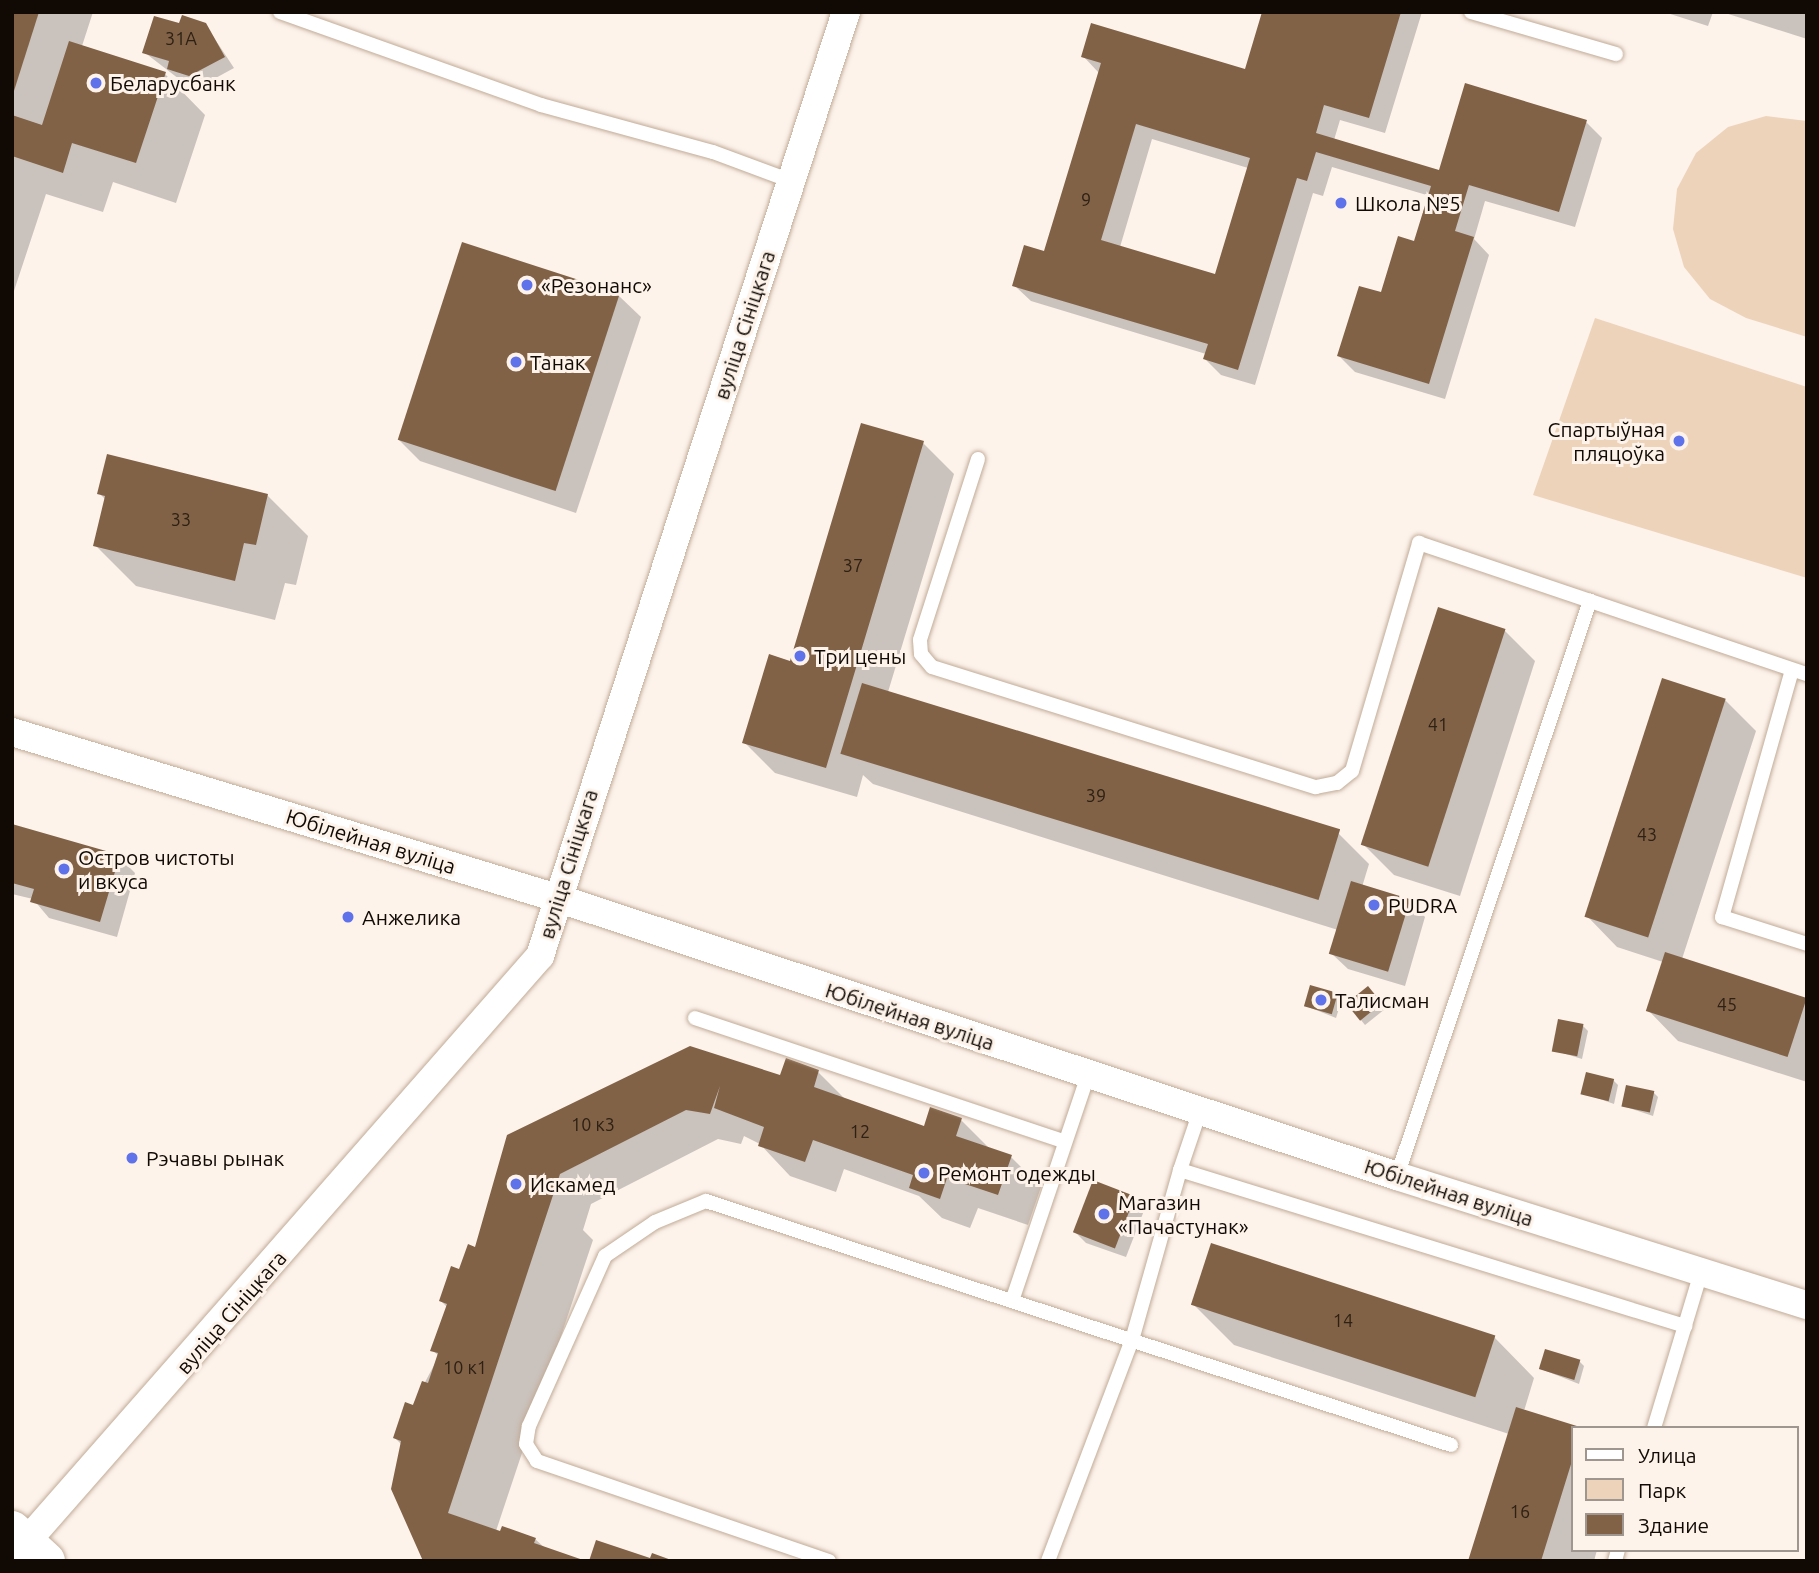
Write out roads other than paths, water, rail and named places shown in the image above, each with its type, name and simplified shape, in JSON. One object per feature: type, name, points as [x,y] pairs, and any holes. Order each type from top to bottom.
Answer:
[{"type":"street","name":"вуліца Сініцкага","points":[[24,1548],[540,956],[846,12]]},
{"type":"street","name":"Юбілейная вуліца","points":[[12,732],[557,898],[1397,1176],[1807,1305]]},
{"type":"lane","points":[[280,12],[541,105],[713,152],[791,181]]},
{"type":"lane","points":[[1471,12],[1616,54]]},
{"type":"lane","points":[[978,459],[920,639],[921,654],[932,667],[1316,787],[1338,783],[1352,771],[1419,542],[1799,672],[1722,917],[1807,944]]},
{"type":"lane","points":[[1397,1176],[1590,601]]},
{"type":"lane","points":[[695,1018],[1065,1142]]},
{"type":"lane","points":[[1012,1301],[1088,1075]]},
{"type":"lane","points":[[1048,1561],[1132,1340],[1180,1170],[1200,1111]]},
{"type":"lane","points":[[1180,1170],[1685,1325]]},
{"type":"lane","points":[[829,1561],[537,1461],[526,1444],[529,1426],[606,1256],[655,1222],[706,1201],[1451,1445]]},
{"type":"lane","points":[[1655,1426],[1701,1272]]},
{"type":"place","name":"Беларусбанк","points":[[96,83]]},
{"type":"place","name":"Школа №5","points":[[1341,203]]},
{"type":"place","name":"«Резонанс»","points":[[527,285]]},
{"type":"place","name":"Танак","points":[[516,362]]},
{"type":"place","name":"Спартыўная пляцоўка","points":[[1679,441]]},
{"type":"place","name":"Три цены","points":[[800,656]]},
{"type":"place","name":"Остров чистоты и вкуса","points":[[64,869]]},
{"type":"place","name":"PUDRA","points":[[1374,905]]},
{"type":"place","name":"Анжелика","points":[[348,917]]},
{"type":"place","name":"Талисман","points":[[1321,1000]]},
{"type":"place","name":"Рэчавы рынак","points":[[132,1158]]},
{"type":"place","name":"Ремонт одежды","points":[[924,1173]]},
{"type":"place","name":"Искамед","points":[[516,1184]]},
{"type":"place","name":"Магазин «Пачастунак»","points":[[1104,1214]]}]
